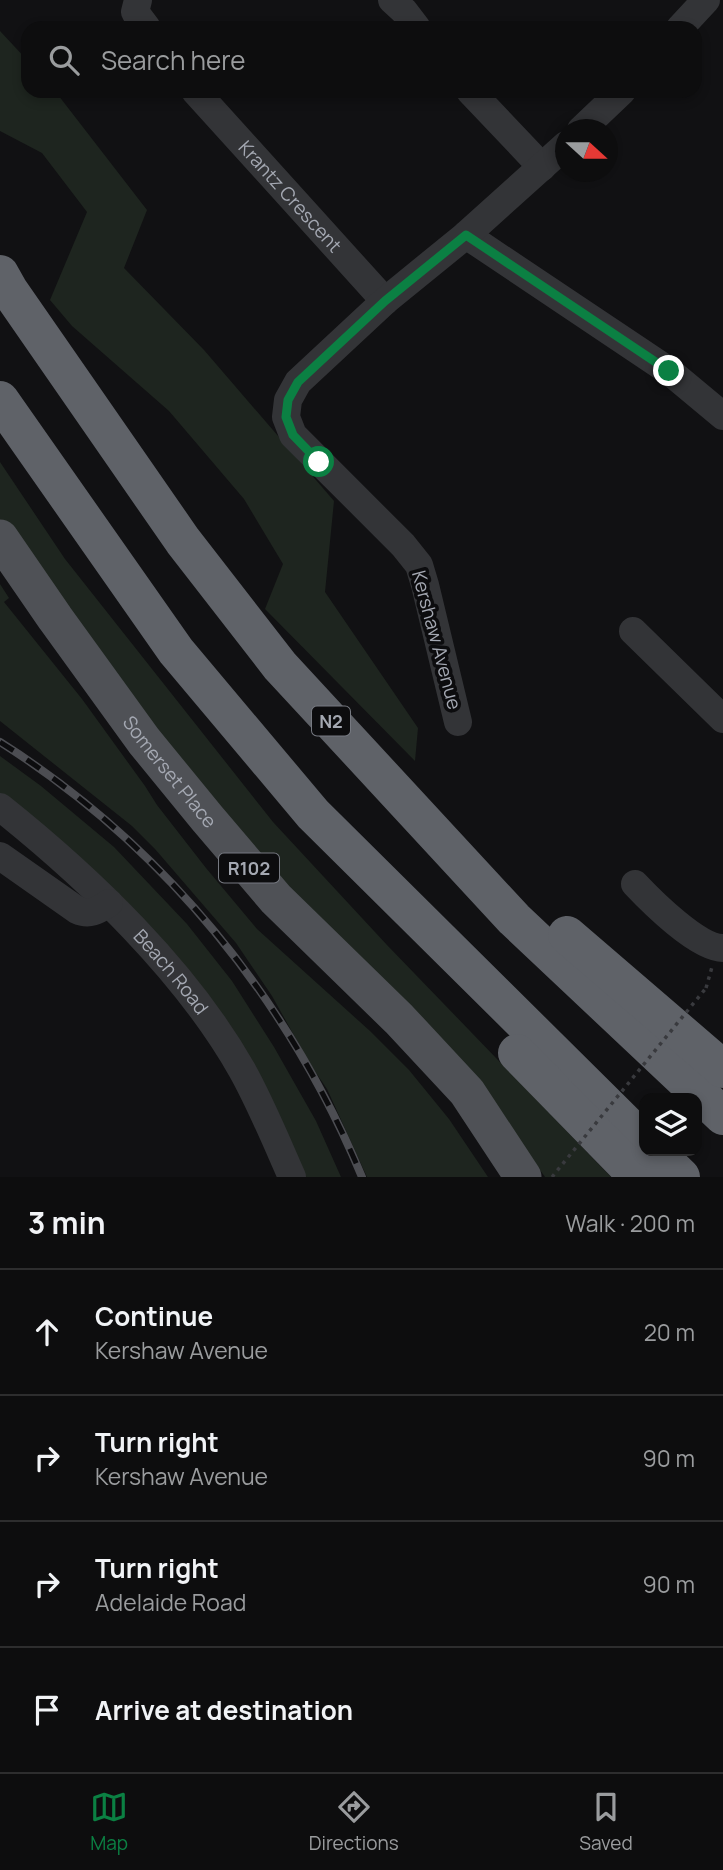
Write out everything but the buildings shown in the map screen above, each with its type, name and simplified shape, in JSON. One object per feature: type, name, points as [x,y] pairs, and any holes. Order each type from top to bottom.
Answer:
[{"type":"highway","name":"N2","points":[[0,274],[183,541],[280,667],[514,919],[723,1116]]},
{"type":"highway","points":[[0,400],[176,651],[313,814],[639,1137]]},
{"type":"highway","points":[[313,814],[339,863],[374,905],[638,1177]]},
{"type":"highway","points":[[450,851],[482,865],[501,878],[723,1069]]},
{"type":"highway","points":[[659,1156],[681,1177]]},
{"type":"main road","name":"Somerset Place","points":[[0,538],[128,719],[206,818],[276,899],[399,1019],[467,1092],[523,1177]]},
{"type":"street","points":[[138,0],[135,12],[142,21]]},
{"type":"street","points":[[392,0],[412,21]]},
{"type":"street","points":[[686,21],[706,0]]},
{"type":"street","name":"Krantz Crescent","points":[[201,98],[385,301]]},
{"type":"street","points":[[477,98],[542,167]]},
{"type":"street","points":[[593,119],[615,98]]},
{"type":"street","name":"Kershaw Avenue","points":[[458,722],[419,565],[403,545],[293,435],[286,417],[288,400],[298,382],[385,301],[466,235],[555,155]]},
{"type":"street","points":[[466,235],[669,371],[723,416]]},
{"type":"street","points":[[633,631],[723,719]]},
{"type":"street","name":"Beach Road","points":[[0,807],[92,886],[146,942],[190,994],[242,1070],[292,1177]]},
{"type":"street","points":[[0,856],[85,914],[95,912],[108,903]]},
{"type":"street","points":[[635,884],[664,912],[699,938],[720,948]]},
{"type":"path","points":[[552,1177],[706,988]]},
{"type":"shaded area","points":[[0,31],[21,54],[21,98],[60,98],[147,210],[124,268],[204,350],[334,501],[325,592],[418,728],[415,761],[265,609],[283,564],[244,499],[169,411],[72,326],[50,300],[87,212],[42,153],[0,131]]},
{"type":"shaded area","points":[[0,462],[65,559],[273,822],[387,945],[611,1177],[545,1177],[513,1132],[272,883],[0,527]]},
{"type":"shaded area","points":[[0,584],[9,598],[4,602],[82,699],[157,805],[206,868],[257,929],[409,1070],[449,1119],[488,1177],[367,1177],[327,1089],[272,996],[236,943],[132,826],[0,721]]},
{"type":"shaded area","points":[[0,756],[41,786],[114,847],[187,924],[232,981],[274,1047],[316,1121],[341,1177],[296,1177],[245,1061],[0,799]]},
{"type":"railway","points":[[0,742],[59,783],[115,828],[167,878],[214,931],[258,988],[297,1048],[332,1111],[362,1177]]},
{"type":"route","points":[[319,462],[293,435],[286,417],[288,400],[298,382],[385,301],[466,235],[669,371]]}]
